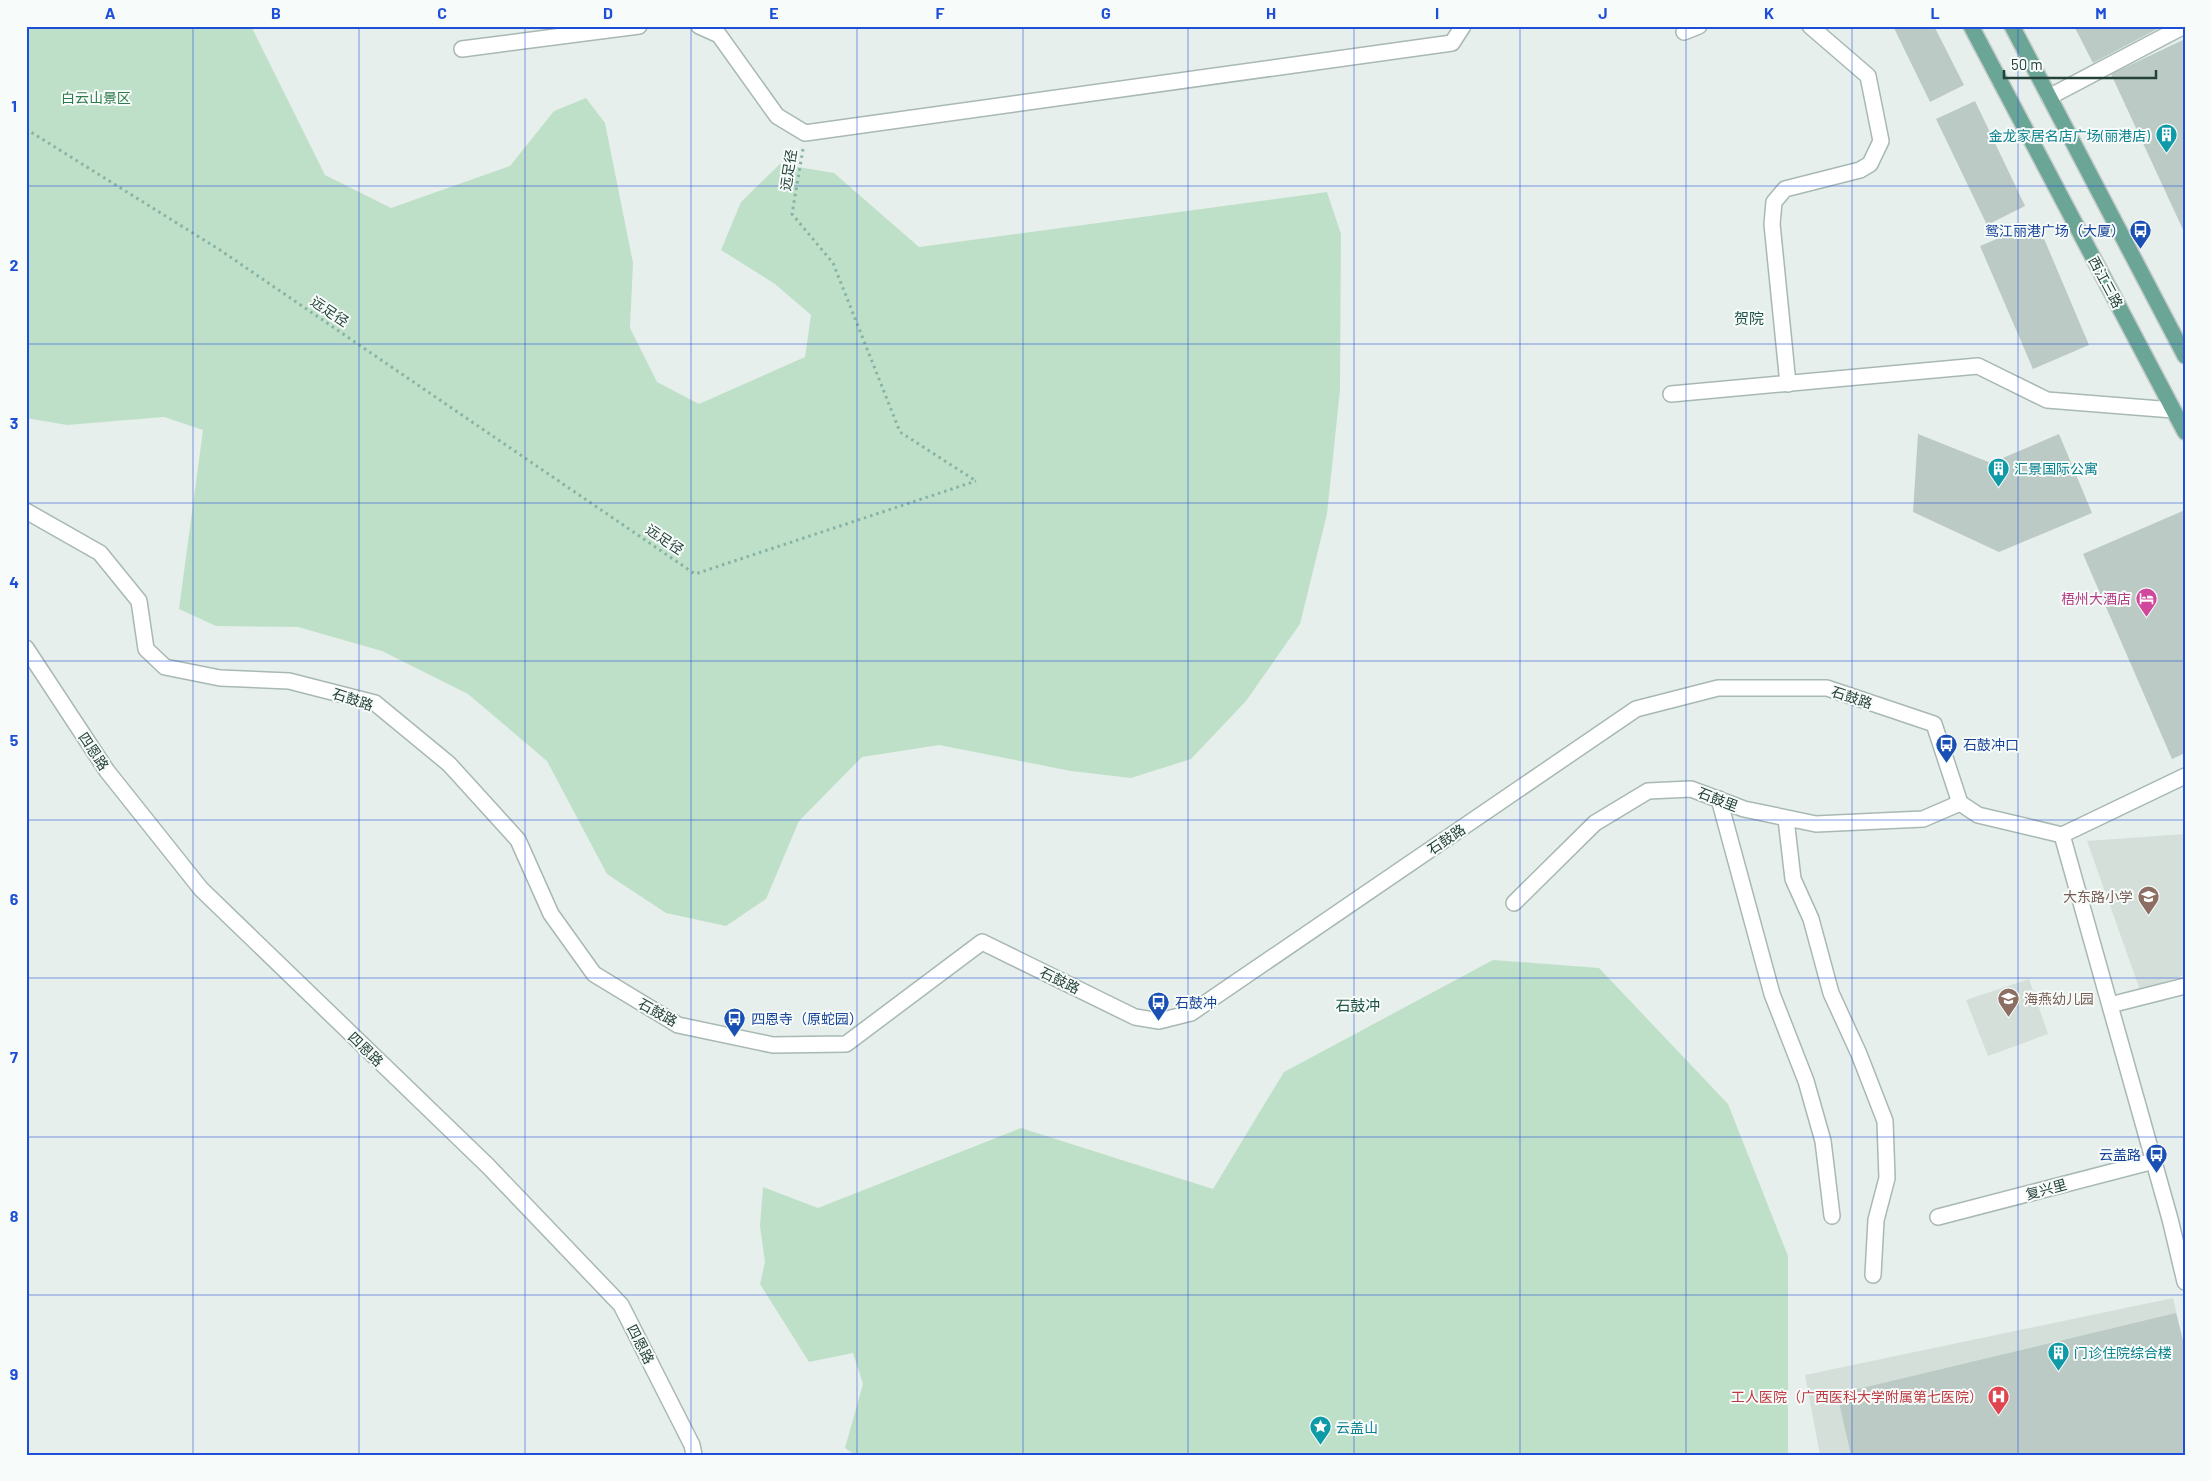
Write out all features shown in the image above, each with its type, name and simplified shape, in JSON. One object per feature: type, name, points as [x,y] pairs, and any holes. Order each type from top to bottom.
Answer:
[{"type":"main road","name":"西江三路","points":[[1971,26],[2185,432]]},
{"type":"main road","points":[[2012,26],[2185,356]]},
{"type":"street","points":[[462,49],[639,26]]},
{"type":"street","points":[[699,26],[719,35],[777,116],[806,133],[1452,43],[1463,26]]},
{"type":"street","points":[[1684,32],[1700,26]]},
{"type":"street","points":[[1788,384],[1772,224],[1774,202],[1785,189],[1860,170],[1870,164],[1881,141],[1868,76],[1810,26]]},
{"type":"street","points":[[2049,97],[2184,26]]},
{"type":"street","points":[[1670,394],[1978,366],[2047,400],[2174,410]]},
{"type":"street","name":"石鼓路","points":[[26,511],[100,554],[139,601],[146,649],[165,667],[220,678],[289,681],[375,703],[449,764],[518,840],[551,914],[594,974],[678,1025],[773,1045],[846,1044],[982,942],[1135,1017],[1159,1021],[1191,1014],[1636,709],[1718,688],[1826,688],[1934,724],[1960,803]]},
{"type":"street","name":"四恩路","points":[[26,648],[107,771],[201,889],[488,1166],[621,1305],[692,1445],[694,1455]]},
{"type":"street","points":[[1960,803],[1978,815],[2062,835],[2185,776]]},
{"type":"street","name":"石鼓里","points":[[1514,903],[1595,823],[1648,791],[1692,789],[1744,809],[1816,824],[1923,819],[1960,803]]},
{"type":"street","points":[[1719,799],[1772,994],[1806,1082],[1823,1142],[1832,1216]]},
{"type":"street","points":[[1786,819],[1793,879],[1811,919],[1831,993],[1859,1054],[1885,1121],[1887,1178],[1876,1220],[1873,1275]]},
{"type":"street","points":[[2062,835],[2154,1161],[2178,1217],[2185,1282]]},
{"type":"street","points":[[2110,1005],[2185,986]]},
{"type":"street","name":"复兴里","points":[[1938,1217],[2154,1161]]},
{"type":"path","name":"远足径","points":[[26,128],[220,250],[695,574],[976,481],[900,432],[832,263],[792,214],[806,133]]},
{"type":"shaded area","name":"大东路小学","points":[[2185,834],[2185,975],[2140,990],[2087,841]]},
{"type":"shaded area","name":"海燕幼儿园","points":[[2029,979],[2048,1034],[1988,1056],[1966,1000]]},
{"type":"shaded area","name":"工人医院（广西医科大学附属第七医院）","points":[[2173,1298],[2185,1349],[2185,1455],[1820,1455],[1805,1375]]},
{"type":"green space","name":"白云山景区","points":[[26,26],[251,26],[325,175],[391,208],[510,166],[554,111],[586,98],[605,123],[633,263],[630,328],[657,382],[699,404],[805,357],[811,315],[775,284],[721,250],[741,202],[780,164],[834,173],[919,247],[1327,192],[1341,234],[1340,390],[1327,514],[1300,624],[1246,701],[1191,759],[1131,778],[1071,771],[939,745],[862,757],[799,821],[766,899],[726,926],[666,913],[607,874],[547,761],[468,694],[382,651],[298,627],[216,626],[179,609],[203,430],[164,417],[67,425],[26,418]]},
{"type":"green space","points":[[1493,960],[1599,968],[1728,1104],[1788,1256],[1788,1455],[855,1455],[845,1448],[863,1384],[853,1353],[809,1362],[760,1284],[765,1262],[760,1226],[763,1187],[818,1208],[1021,1128],[1213,1189],[1284,1072]]},
{"type":"building","points":[[1893,26],[1934,26],[1964,85],[1930,102]]},
{"type":"building","points":[[2074,26],[2163,26],[2093,63]]},
{"type":"building","name":"金龙家居名店广场(丽港店)","points":[[2185,39],[2185,234],[2111,74]]},
{"type":"building","points":[[1975,101],[2025,206],[1987,225],[1936,119]]},
{"type":"building","points":[[2037,222],[2089,345],[2033,369],[1980,246]]},
{"type":"building","name":"汇景国际公寓","points":[[1918,434],[1991,463],[2059,434],[2092,513],[1999,552],[1913,512]]},
{"type":"building","name":"梧州大酒店","points":[[2185,510],[2185,753],[2172,759],[2083,554]]},
{"type":"building","name":"工人医院（广西医科大学附属第七医院）","points":[[2176,1313],[2185,1349],[2185,1455],[1851,1455],[1837,1394]]},
{"type":"place","name":"金龙家居名店广场(丽港店)","points":[[2166,154]]},
{"type":"place","name":"鸳江丽港广场（大厦）","points":[[2141,249]]},
{"type":"place","name":"汇景国际公寓","points":[[1998,487]]},
{"type":"place","name":"梧州大酒店","points":[[2147,617]]},
{"type":"place","name":"石鼓冲口","points":[[1947,763]]},
{"type":"place","name":"大东路小学","points":[[2149,915]]},
{"type":"place","name":"海燕幼儿园","points":[[2008,1017]]},
{"type":"place","name":"石鼓冲","points":[[1159,1021]]},
{"type":"place","name":"四恩寺（原蛇园）","points":[[735,1037]]},
{"type":"place","name":"云盖路","points":[[2157,1173]]},
{"type":"place","name":"门诊住院综合楼","points":[[2058,1371]]},
{"type":"place","name":"工人医院（广西医科大学附属第七医院）","points":[[1999,1415]]},
{"type":"place","name":"云盖山","points":[[1320,1446]]},
{"type":"district","name":"贺院","points":[[1749,318]]},
{"type":"district","name":"石鼓冲","points":[[1358,1005]]}]
